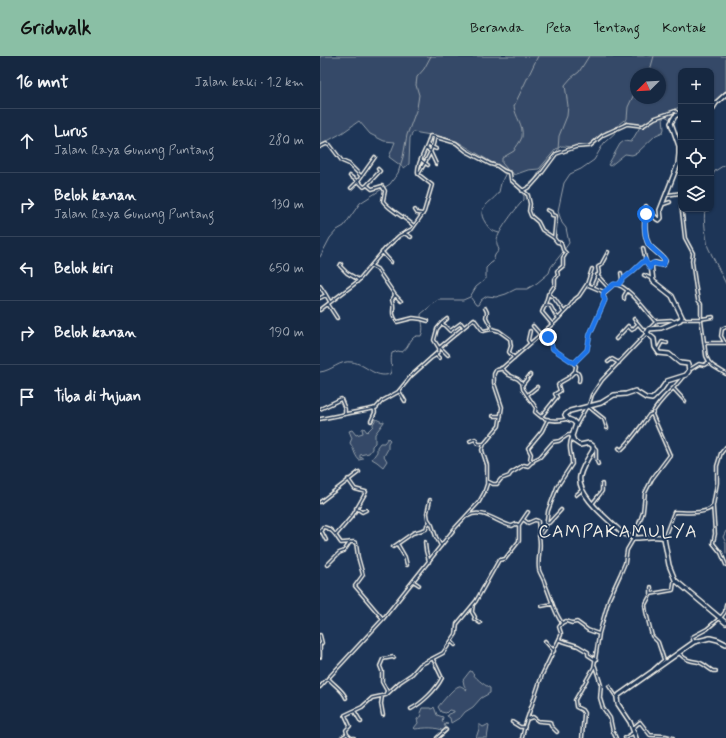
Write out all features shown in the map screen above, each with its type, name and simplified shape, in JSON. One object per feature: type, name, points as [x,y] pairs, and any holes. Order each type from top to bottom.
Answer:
[{"type":"street","points":[[714,106],[726,94]]},
{"type":"street","points":[[522,191],[531,186],[540,177],[556,154],[576,147],[590,146],[603,135],[627,124],[643,126],[655,118],[675,111],[678,113]]},
{"type":"street","points":[[646,206],[648,212],[651,212],[656,219],[659,220],[661,218],[659,212],[678,164],[678,146],[671,124],[675,116],[678,115]]},
{"type":"street","points":[[320,310],[359,280],[382,252],[404,233],[410,230],[423,214],[432,185],[418,174],[417,169],[428,145],[430,136],[456,143],[466,151],[510,173],[511,180],[528,195],[530,204],[529,211],[531,216],[538,222],[542,230],[554,238],[557,242],[561,243],[566,254],[563,258],[563,266],[557,271],[558,275],[555,279],[556,284],[548,294],[542,312],[552,324]]},
{"type":"street","points":[[418,174],[426,162],[435,137]]},
{"type":"street","points":[[320,147],[326,144],[330,145],[342,160],[349,164],[353,170],[361,176]]},
{"type":"street","points":[[428,145],[436,149]]},
{"type":"street","points":[[426,149],[430,152],[436,164]]},
{"type":"street","points":[[351,188],[358,181],[375,156]]},
{"type":"street","points":[[421,160],[428,164]]},
{"type":"street","points":[[350,176],[364,187],[380,172],[378,169]]},
{"type":"street","points":[[367,185],[372,189],[381,186],[386,193],[383,201],[386,205],[414,226]]},
{"type":"street","points":[[666,195],[678,193]]},
{"type":"street","points":[[662,205],[670,202]]},
{"type":"street","points":[[415,210],[417,213],[423,214]]},
{"type":"street","points":[[547,210],[551,212],[552,215],[556,216],[554,238]]},
{"type":"street","points":[[648,212],[645,216],[647,241],[665,262],[663,265],[652,264],[650,268]]},
{"type":"street","points":[[682,212],[685,238],[693,253],[692,261],[698,300],[701,304],[701,319],[706,356],[709,362],[718,370],[726,374]]},
{"type":"street","points":[[404,233],[411,237]]},
{"type":"street","points":[[643,248],[645,260],[650,268],[652,279]]},
{"type":"street","points":[[382,252],[392,262]]},
{"type":"street","points":[[593,287],[599,273],[598,267],[601,265],[608,252]]},
{"type":"street","points":[[573,363],[587,350],[590,334],[605,300],[603,296],[604,292],[614,284],[619,284],[645,260]]},
{"type":"street","points":[[341,264],[340,266],[347,273],[359,280]]},
{"type":"street","points":[[371,266],[377,269],[401,301]]},
{"type":"street","points":[[465,519],[479,502],[486,488],[487,465],[482,451],[484,444],[499,426],[502,406],[493,379],[496,370],[514,358],[559,318],[579,296],[587,284],[592,269]]},
{"type":"street","points":[[621,273],[622,280]]},
{"type":"street","points":[[597,275],[609,288]]},
{"type":"street","points":[[644,275],[652,279],[672,296],[682,315],[681,319]]},
{"type":"street","points":[[587,284],[604,292]]},
{"type":"street","points":[[619,284],[656,321],[671,320],[675,322]]},
{"type":"street","points":[[320,286],[330,302]]},
{"type":"street","points":[[624,299],[627,291]]},
{"type":"street","points":[[548,294],[554,298],[564,312]]},
{"type":"street","points":[[320,298],[326,295]]},
{"type":"street","points":[[395,295],[392,300],[394,304],[392,313],[397,322],[413,318],[428,321]]},
{"type":"street","points":[[328,304],[337,318]]},
{"type":"street","points":[[545,305],[551,305],[556,316],[559,318]]},
{"type":"street","points":[[485,308],[487,312],[486,316],[492,329]]},
{"type":"street","points":[[648,332],[659,329],[681,319],[701,319],[713,317]]},
{"type":"street","points":[[447,319],[437,329],[434,340],[448,355]]},
{"type":"street","points":[[320,419],[374,408],[382,401],[399,391],[411,376],[439,351],[440,348],[474,319],[483,330],[494,329],[500,331],[510,339],[509,352],[514,358]]},
{"type":"street","points":[[634,319],[654,339],[657,351],[663,354],[669,354],[680,363],[688,364],[689,368]]},
{"type":"street","points":[[547,523],[548,511],[557,487],[572,464],[569,449],[572,436],[576,425],[588,406],[593,393],[602,380],[648,332],[656,321]]},
{"type":"street","points":[[442,324],[449,331],[461,323],[464,327]]},
{"type":"street","points":[[616,339],[628,326],[632,330],[638,324]]},
{"type":"street","points":[[533,326],[540,334]]},
{"type":"street","points":[[725,343],[720,335],[722,329],[726,327]]},
{"type":"street","points":[[530,331],[528,340],[530,344]]},
{"type":"street","points":[[541,417],[557,397],[555,394],[560,390],[558,385],[560,382],[568,379],[575,371],[576,366],[553,349],[548,337]]},
{"type":"street","points":[[657,351],[662,342],[666,343]]},
{"type":"street","points":[[704,343],[725,343]]},
{"type":"street","points":[[430,358],[434,358],[436,355],[439,358]]},
{"type":"street","points":[[608,362],[612,359],[619,363]]},
{"type":"street","points":[[689,368],[691,369],[700,364],[704,365],[709,362]]},
{"type":"street","points":[[501,368],[523,384],[523,389],[536,408],[536,413],[541,417],[558,422],[568,419]]},
{"type":"street","points":[[619,448],[621,450],[630,441],[632,436],[649,415],[652,414],[662,400],[688,372],[689,368]]},
{"type":"street","points":[[575,371],[579,373],[579,381]]},
{"type":"street","points":[[523,384],[530,375]]},
{"type":"street","points":[[576,425],[565,415],[568,411],[601,403],[614,394],[626,394],[633,391],[646,398],[652,399],[660,391],[666,381],[683,376]]},
{"type":"street","points":[[527,395],[537,387]]},
{"type":"street","points":[[674,388],[685,401]]},
{"type":"street","points":[[399,391],[405,401]]},
{"type":"street","points":[[320,409],[341,400],[345,409],[345,414]]},
{"type":"street","points":[[588,406],[604,419],[607,428]]},
{"type":"street","points":[[371,421],[375,412],[374,408]]},
{"type":"street","points":[[582,738],[584,713],[576,707],[575,700],[595,666],[599,634],[609,599],[625,563],[627,550],[634,538],[642,512],[645,493],[652,479],[670,455],[652,414]]},
{"type":"street","points":[[493,416],[501,416]]},
{"type":"street","points":[[533,462],[530,459],[532,454],[528,447],[542,431],[548,419]]},
{"type":"street","points":[[487,481],[497,484],[501,478],[509,476],[511,473],[524,465],[528,466],[540,457],[553,442],[559,442],[568,434],[572,436]]},
{"type":"street","points":[[572,436],[573,440],[578,445],[589,443],[592,444],[596,449],[596,459],[598,464]]},
{"type":"street","points":[[470,441],[475,439],[478,444],[484,444]]},
{"type":"street","points":[[593,447],[580,477],[582,489],[592,504],[620,531],[634,538],[652,538],[659,536],[664,538]]},
{"type":"street","points":[[726,447],[717,466],[717,483],[713,506],[715,530],[713,543],[726,565]]},
{"type":"street","points":[[320,502],[359,472]]},
{"type":"street","points":[[335,535],[346,524],[366,492],[355,489],[348,480]]},
{"type":"street","points":[[592,504],[600,494],[602,484]]},
{"type":"street","points":[[576,495],[582,489]]},
{"type":"street","points":[[430,500],[427,514],[436,537],[442,546]]},
{"type":"street","points":[[713,506],[708,510],[685,513],[674,512],[664,538],[673,577],[726,623]]},
{"type":"street","points":[[356,508],[362,512],[366,510]]},
{"type":"street","points":[[540,534],[547,523],[549,523],[561,510]]},
{"type":"street","points":[[320,687],[383,619],[430,562],[455,528],[470,514],[490,516],[502,524],[510,526],[519,524],[524,520],[528,512]]},
{"type":"street","points":[[524,520],[528,523],[535,520],[538,521],[541,547],[539,569],[555,612],[562,623]]},
{"type":"street","points":[[394,547],[413,533],[426,529],[430,522]]},
{"type":"street","points":[[347,734],[346,730],[350,725],[345,715],[365,705],[372,698],[383,696],[412,674],[420,665],[444,652],[456,634],[457,624],[482,592],[500,560],[505,559],[519,541],[519,524]]},
{"type":"street","points":[[326,540],[321,530],[324,527],[330,530],[341,543],[354,542],[357,544],[358,557],[363,577],[355,586],[383,619]]},
{"type":"street","points":[[327,565],[338,554],[344,551],[350,542]]},
{"type":"street","points":[[425,542],[426,551],[430,562]]},
{"type":"street","points":[[398,544],[405,557],[407,565]]},
{"type":"street","points":[[413,581],[419,585]]},
{"type":"street","points":[[651,594],[672,591],[674,582],[676,581]]},
{"type":"street","points":[[651,587],[651,594],[646,605],[646,612],[652,636],[658,642],[664,660],[654,668],[654,670]]},
{"type":"street","points":[[542,606],[553,604]]},
{"type":"street","points":[[694,642],[692,637],[708,629],[720,618],[725,612],[726,604]]},
{"type":"street","points":[[473,605],[472,612],[475,617],[474,619],[480,623]]},
{"type":"street","points":[[522,738],[542,674],[562,633],[559,627],[566,621],[572,623],[577,622],[588,630],[599,634]]},
{"type":"street","points":[[320,635],[322,643],[320,645],[320,657]]},
{"type":"street","points":[[617,698],[619,695],[694,642],[710,638],[726,644]]},
{"type":"street","points":[[559,640],[580,647],[596,660]]},
{"type":"street","points":[[451,641],[455,645]]},
{"type":"street","points":[[545,641],[554,651]]},
{"type":"street","points":[[679,652],[685,659],[699,662],[716,671]]},
{"type":"street","points":[[383,715],[383,696],[387,692],[382,681],[382,671],[380,666],[383,659],[394,658]]},
{"type":"street","points":[[411,709],[428,696],[442,678],[433,659]]},
{"type":"street","points":[[595,666],[601,685],[600,698],[603,708],[610,718],[612,732],[616,738]]},
{"type":"street","points":[[328,678],[335,686],[344,692],[346,698]]},
{"type":"street","points":[[609,686],[633,728],[636,738]]},
{"type":"street","points":[[354,711],[361,722]]},
{"type":"street","points":[[527,719],[533,717],[538,721],[550,722],[551,726],[557,732]]},
{"type":"street","points":[[512,722],[521,728],[525,727]]},
{"type":"street","points":[[633,728],[640,722],[650,735],[673,738]]},
{"type":"street","points":[[437,738],[446,730]]},
{"type":"street","points":[[625,738],[634,732]]},
{"type":"street","points":[[341,738],[347,734]]},
{"type":"street","points":[[347,734],[352,738]]},
{"type":"shaded area","points":[[320,56],[726,56],[726,90],[714,103],[714,68],[678,68],[678,108],[674,109],[674,115],[670,119],[665,116],[663,117],[663,132],[656,135],[637,153],[632,155],[625,154],[610,166],[608,165],[620,144],[624,141],[631,142],[640,127],[639,124],[630,124],[624,120],[612,130],[606,131],[591,144],[574,147],[562,146],[556,149],[539,169],[528,170],[514,175],[512,172],[491,162],[460,143],[448,138],[413,132],[410,138],[409,164],[404,168],[389,157],[395,142],[384,141],[370,134],[359,121],[342,133],[320,145]]},
{"type":"shaded area","points":[[376,419],[384,422],[375,434],[375,443],[372,446],[372,449],[369,453],[360,455],[360,458],[363,457],[363,459],[359,460],[350,443],[352,438],[349,431],[352,430],[356,435],[363,433],[362,429],[364,428],[367,432],[373,426]]},
{"type":"shaded area","points":[[388,438],[390,440],[388,443],[388,449],[384,456],[387,461],[383,467],[372,459],[377,452],[377,447],[380,443],[384,443]]},
{"type":"shaded area","points":[[470,671],[479,681],[490,688],[490,693],[481,698],[461,717],[451,723],[450,718],[447,716],[454,711],[449,710],[446,713],[441,712],[438,707],[457,687],[461,686],[467,690],[463,680]]},
{"type":"shaded area","points":[[434,707],[437,715],[443,717],[442,722],[448,723],[444,725],[448,731],[440,738],[439,737],[445,732],[442,730],[434,728],[414,728],[418,723],[417,719],[422,716],[420,713],[422,708],[432,709]]},
{"type":"shaded area","points":[[479,724],[483,727],[487,725],[489,726],[487,738],[476,738]]},
{"type":"waterway","points":[[320,257],[330,238],[337,230],[344,226],[360,203],[390,184],[398,173],[407,135],[417,108],[419,95],[416,85],[417,77],[424,69],[431,56]]},
{"type":"waterway","points":[[499,233],[488,226],[482,217],[482,213],[483,209],[499,192],[507,169],[502,163],[502,158],[514,151],[522,137],[521,125],[514,106],[538,56]]},
{"type":"waterway","points":[[320,372],[328,370],[339,364],[352,362],[362,365],[380,375],[390,374],[392,353],[398,351],[402,352],[414,337],[421,336],[423,327],[421,314],[438,300],[463,300],[470,297],[476,287],[486,279],[486,268],[493,262],[495,255],[499,250],[497,242],[498,236],[508,219],[524,200],[524,196],[521,191],[535,179],[542,167],[558,150],[559,136],[567,116],[568,106],[565,85],[579,72],[589,56]]},
{"type":"waterway","points":[[651,68],[654,56]]},
{"type":"waterway","points":[[471,298],[476,305],[478,305],[481,300],[487,296],[496,297],[516,289],[527,289],[549,273],[551,267],[569,243],[566,228],[562,223],[558,211],[564,183],[570,174],[581,169],[594,160],[604,143],[627,119],[630,103]]},
{"type":"waterway","points":[[712,176],[715,171],[726,164]]},
{"type":"waterway","points":[[704,212],[708,247],[726,284]]},
{"type":"waterway","points":[[726,531],[723,537],[726,543],[726,553]]},
{"type":"district","name":"CAMPAKAMULYA","points":[[618,532]]},
{"type":"route","points":[[548,337],[553,349],[556,352],[574,363],[587,350],[590,334],[605,300],[603,296],[604,292],[612,284],[619,284],[645,260],[650,268],[653,263],[663,265],[665,263],[665,260],[650,246],[647,241],[646,214]]}]
